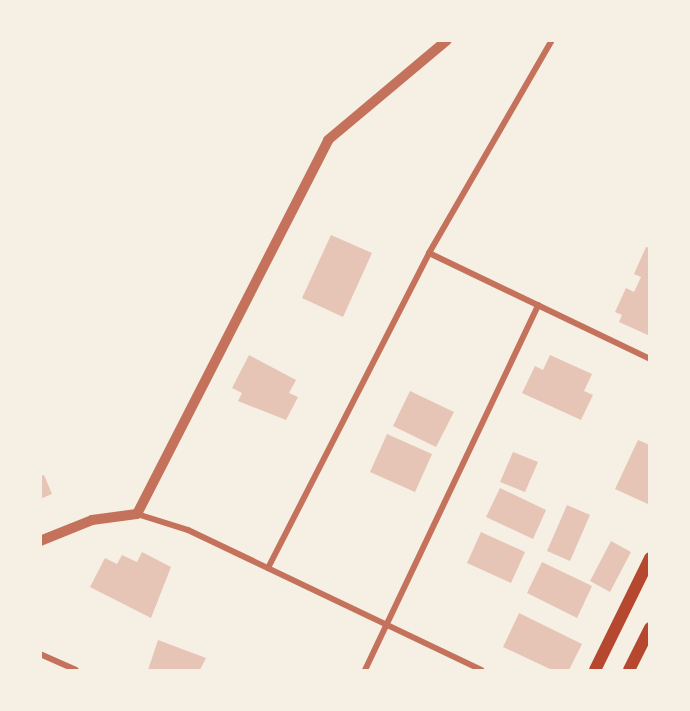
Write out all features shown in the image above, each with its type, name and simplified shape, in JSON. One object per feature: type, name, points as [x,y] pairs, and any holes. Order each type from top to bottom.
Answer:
[{"type":"main road","points":[[595,670],[650,558]]},
{"type":"main road","points":[[629,670],[650,628]]},
{"type":"street","points":[[137,514],[328,140],[447,40]]},
{"type":"street","points":[[268,568],[429,253],[552,40]]},
{"type":"street","points":[[429,253],[650,359]]},
{"type":"street","points":[[365,670],[538,306]]},
{"type":"street","points":[[40,541],[92,520],[137,514],[169,522],[481,670]]},
{"type":"street","points":[[40,654],[76,670]]},
{"type":"building","points":[[331,235],[372,253],[343,317],[302,298]]},
{"type":"building","points":[[646,247],[650,248],[650,336],[619,322],[622,315],[615,312],[626,288],[634,292],[641,277],[634,274]]},
{"type":"building","points":[[249,355],[296,380],[289,393],[298,397],[286,420],[238,401],[242,393],[232,388]]},
{"type":"building","points":[[550,355],[592,374],[584,391],[593,395],[581,420],[522,393],[535,366],[543,370]]},
{"type":"building","points":[[410,391],[454,412],[436,447],[393,426]]},
{"type":"building","points":[[387,434],[432,454],[415,492],[370,472]]},
{"type":"building","points":[[638,440],[650,445],[650,505],[615,489]]},
{"type":"building","points":[[513,452],[538,462],[525,492],[500,482]]},
{"type":"building","points":[[44,475],[52,494],[40,499],[40,476]]},
{"type":"building","points":[[500,488],[546,510],[533,539],[486,517]]},
{"type":"building","points":[[567,505],[590,515],[570,561],[547,551]]},
{"type":"building","points":[[481,532],[525,552],[511,583],[467,563]]},
{"type":"building","points":[[611,541],[631,552],[610,592],[590,581]]},
{"type":"building","points":[[142,552],[171,567],[151,618],[90,587],[105,558],[117,564],[122,555],[137,562]]},
{"type":"building","points":[[542,562],[592,586],[577,618],[527,593]]},
{"type":"building","points":[[519,613],[582,644],[569,670],[552,670],[503,647]]},
{"type":"building","points":[[158,640],[206,658],[200,670],[148,670]]}]
